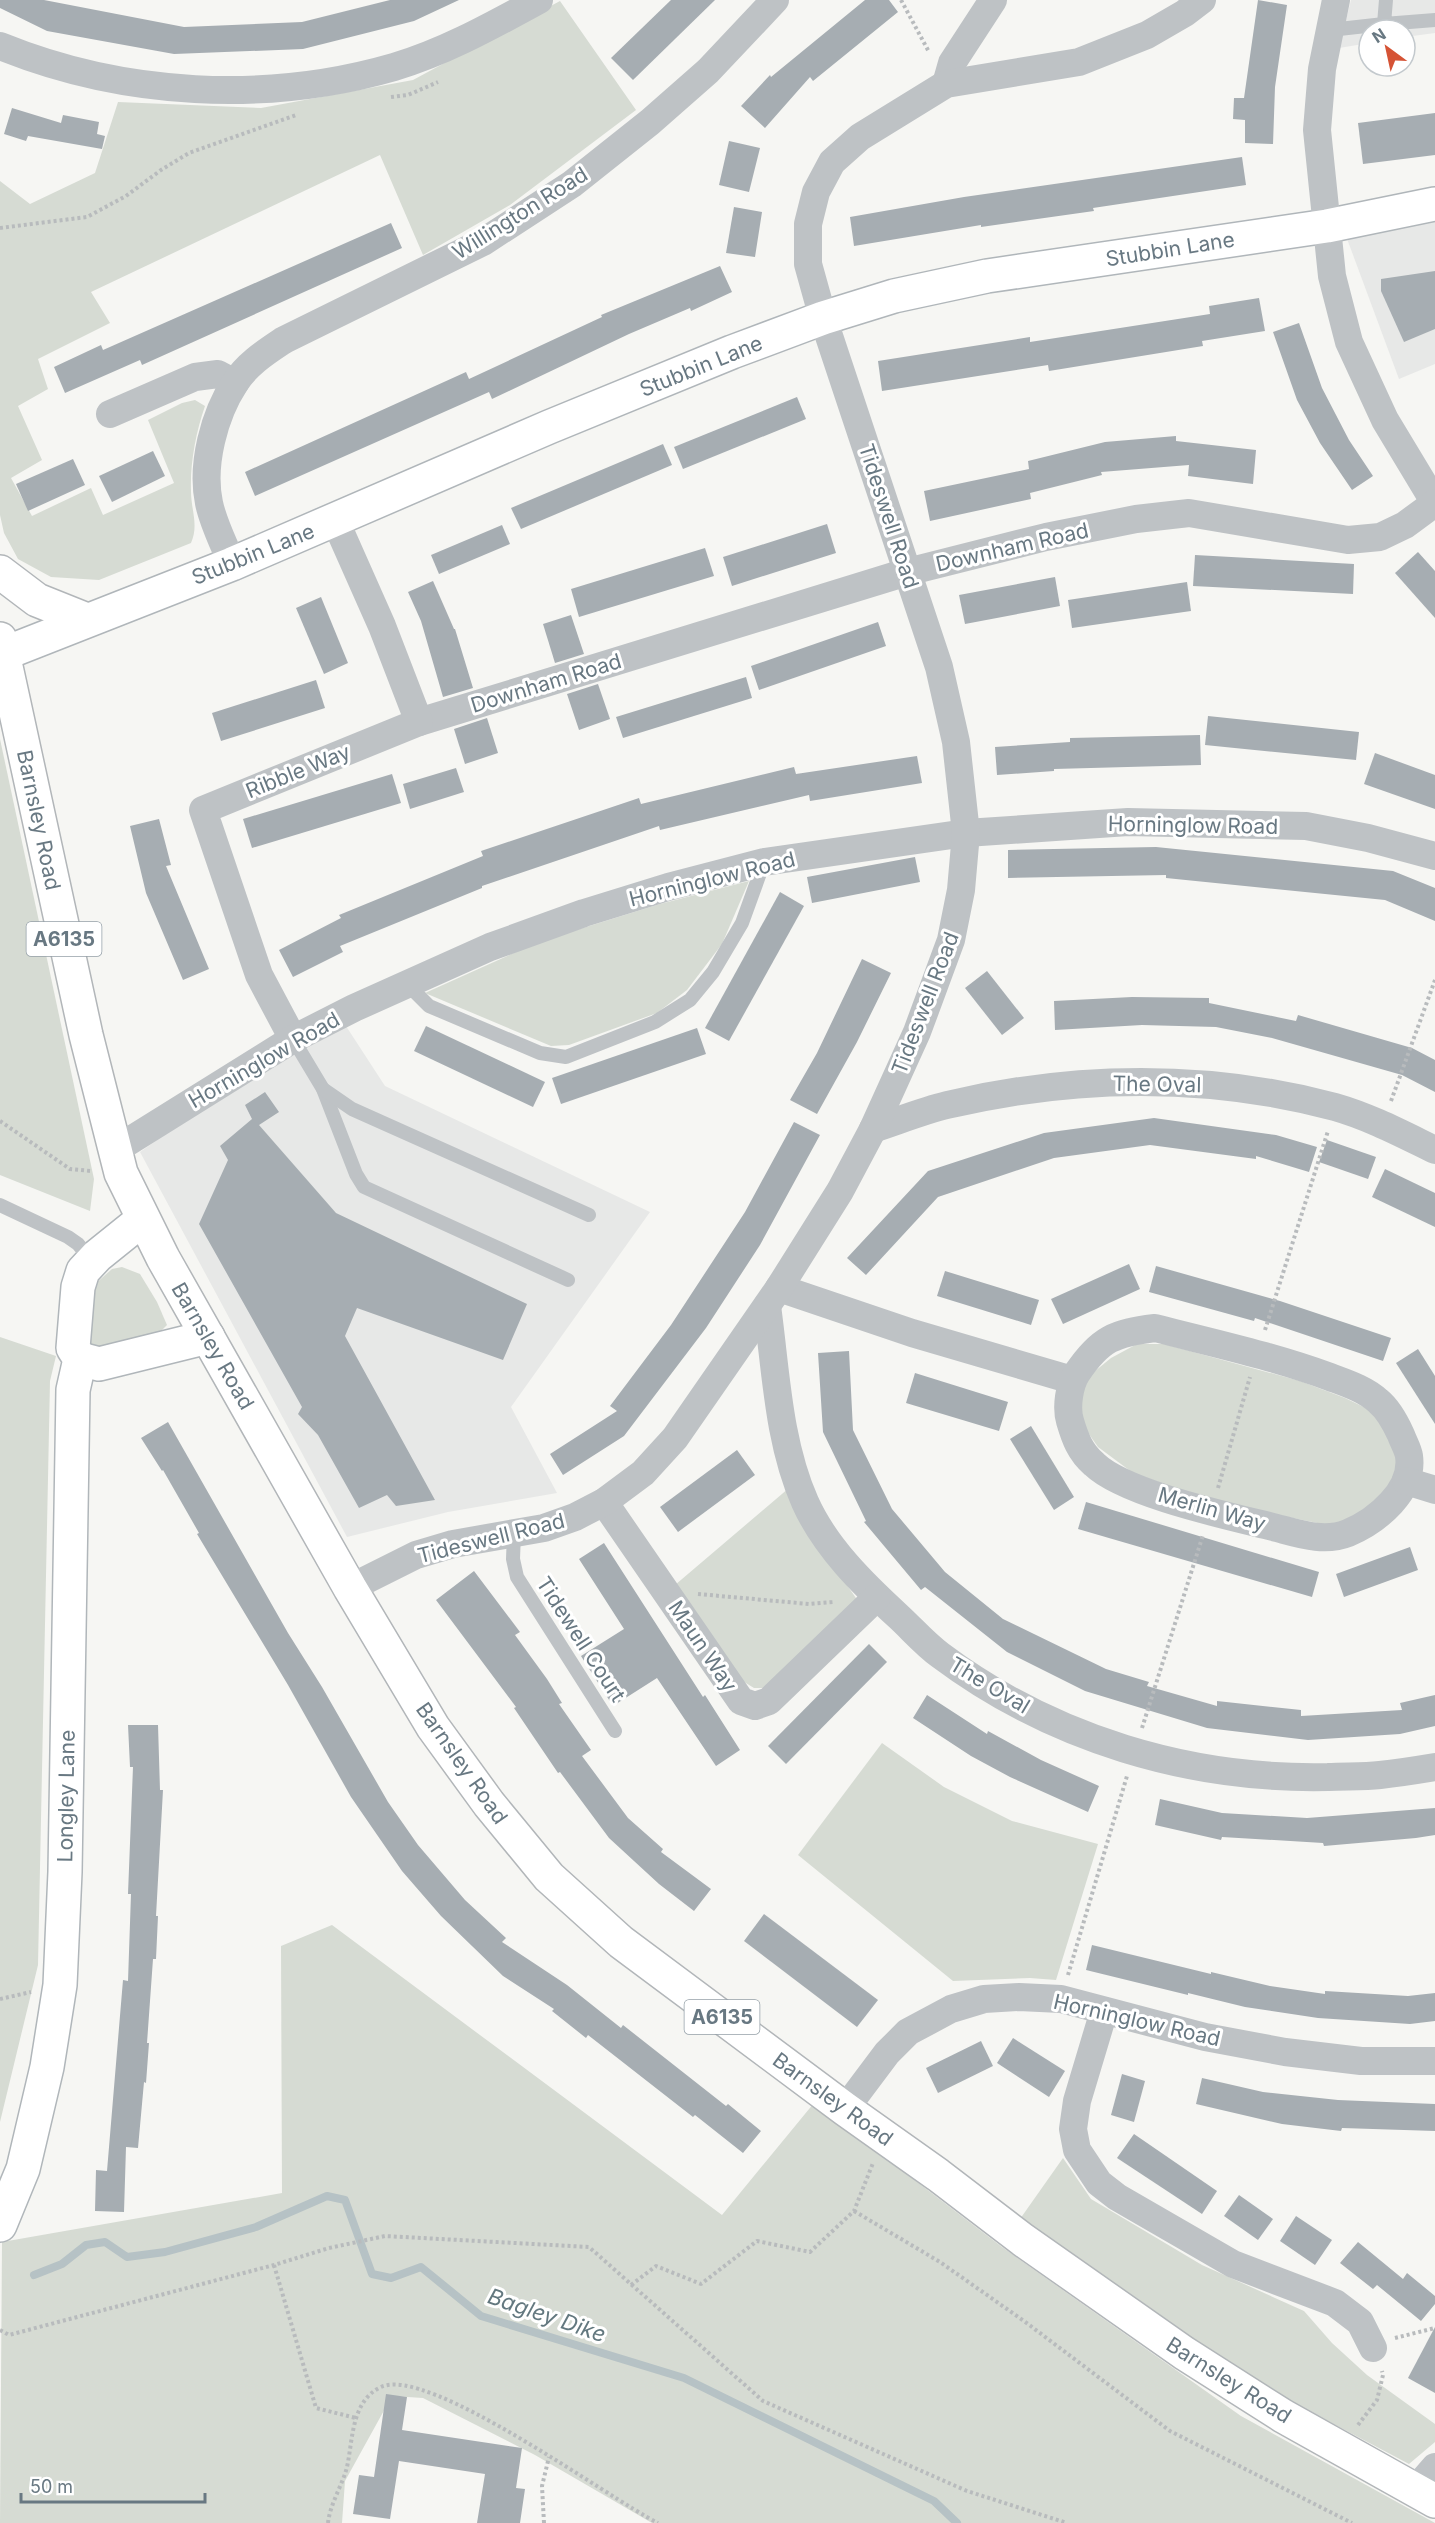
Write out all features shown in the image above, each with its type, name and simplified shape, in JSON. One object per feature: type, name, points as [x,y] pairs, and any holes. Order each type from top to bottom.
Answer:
[{"type":"main road","name":"Stubbin Lane","points":[[2,647],[87,620],[232,564],[732,352],[823,318],[894,296],[987,276],[1327,226],[1435,204]]},
{"type":"main road","points":[[0,572],[37,600],[87,620]]},
{"type":"main road","name":"Barnsley Road","points":[[2,647],[68,956],[118,1161],[163,1258],[350,1588],[434,1727],[489,1804],[549,1877],[621,1942],[1023,2240],[1184,2353],[1283,2416],[1334,2444],[1428,2486]]},
{"type":"main road","name":"Longley Lane","points":[[0,2225],[23,2169],[47,2067],[60,1985],[65,1872],[73,1390],[80,1359],[73,1348],[78,1287],[82,1271],[143,1219]]},
{"type":"main road","points":[[80,1359],[99,1364],[208,1337]]},
{"type":"street","points":[[0,46],[64,69],[119,81],[179,89],[242,89],[320,83],[395,66],[480,32],[539,0]]},
{"type":"street","name":"Willington Road","points":[[232,564],[209,504],[206,469],[212,437],[235,383],[256,359],[284,340],[483,242],[572,184],[650,122],[708,71],[776,0]]},
{"type":"street","points":[[946,84],[952,63],[993,0]]},
{"type":"street","name":"Tideswell Road","points":[[350,1588],[416,1555],[453,1544],[544,1528],[604,1502],[643,1473],[675,1438],[773,1297],[840,1191],[873,1130],[917,1032],[951,940],[962,890],[966,833],[956,742],[939,667],[823,318],[808,264],[808,224],[816,192],[832,162],[860,137],[946,84],[1079,62],[1147,35],[1185,13],[1202,0]]},
{"type":"street","points":[[1336,0],[1322,69],[1317,130],[1332,276],[1349,342],[1385,420],[1435,503]]},
{"type":"street","points":[[110,414],[195,377],[218,374],[235,383]]},
{"type":"street","name":"Downham Road","points":[[419,722],[907,572],[1046,537],[1136,519],[1189,513],[1348,540],[1380,537],[1406,525],[1435,503]]},
{"type":"street","points":[[335,520],[382,626],[419,722]]},
{"type":"street","name":"Ribble Way","points":[[293,1039],[259,975],[203,810],[419,722]]},
{"type":"street","name":"Horninglow Road","points":[[118,1161],[293,1039],[354,1008],[490,947],[584,913],[668,887],[764,862],[966,833],[1128,822],[1306,826],[1368,838],[1435,856]]},
{"type":"street","name":"The Oval","points":[[873,1130],[945,1105],[1015,1091],[1066,1084],[1130,1082],[1206,1084],[1264,1092],[1335,1107],[1382,1124],[1435,1150]]},
{"type":"street","points":[[773,1297],[912,1333],[1072,1380]]},
{"type":"street","name":"The Oval","points":[[773,1297],[777,1391],[787,1448],[805,1503],[839,1557],[877,1597],[939,1654],[1002,1695],[1059,1724],[1134,1754],[1205,1770],[1284,1778],[1378,1776],[1435,1767]]},
{"type":"street","name":"Merlin Way","points":[[1155,1328],[1305,1368],[1354,1386],[1379,1401],[1397,1426],[1409,1456],[1407,1481],[1395,1499],[1373,1517],[1347,1533],[1317,1538],[1210,1512],[1129,1485],[1094,1465],[1077,1445],[1068,1414],[1072,1380],[1088,1357],[1103,1342],[1129,1331],[1155,1328]]},
{"type":"street","points":[[1407,1481],[1435,1490]]},
{"type":"street","name":"Maun Way","points":[[604,1502],[741,1701],[755,1706],[769,1701],[877,1597]]},
{"type":"street","name":"Horninglow Road","points":[[845,2109],[888,2053],[908,2032],[951,2009],[984,1999],[1019,1997],[1061,1999],[1205,2037],[1285,2052],[1361,2061],[1435,2061]]},
{"type":"street","points":[[1104,2011],[1077,2101],[1073,2129],[1077,2150],[1099,2183],[1117,2197],[1233,2264],[1335,2303],[1360,2322],[1373,2348]]},
{"type":"lane","points":[[1384,18],[1386,0]]},
{"type":"lane","points":[[1417,21],[1435,20]]},
{"type":"lane","points":[[1329,30],[1357,27]]},
{"type":"lane","points":[[408,985],[416,996],[429,1006],[540,1053],[566,1057],[654,1022],[690,1000],[713,972],[742,923],[764,862]]},
{"type":"lane","points":[[293,1039],[323,1089],[356,1174],[364,1186],[568,1280]]},
{"type":"lane","points":[[323,1089],[352,1109],[589,1215]]},
{"type":"lane","points":[[0,1205],[68,1237],[78,1244],[92,1261]]},
{"type":"lane","name":"Tidewell Court","points":[[514,1533],[513,1559],[517,1577],[615,1731]]},
{"type":"path","points":[[901,0],[946,84]]},
{"type":"path","points":[[386,98],[408,95],[445,80]]},
{"type":"path","points":[[0,228],[87,217],[126,196],[189,153],[301,113]]},
{"type":"path","points":[[1382,1124],[1435,980]]},
{"type":"path","points":[[1061,1999],[1134,1754],[1335,1107]]},
{"type":"path","points":[[0,1121],[70,1169],[118,1161]]},
{"type":"path","points":[[666,1592],[809,1604],[877,1597]]},
{"type":"path","points":[[631,2284],[656,2266],[701,2284],[757,2241],[810,2253],[854,2211],[884,2137]]},
{"type":"path","points":[[854,2211],[940,2262],[1170,2431],[1352,2523]]},
{"type":"path","points":[[0,2330],[9,2335],[385,2236],[589,2247],[763,2401],[967,2491],[1066,2523]]},
{"type":"path","points":[[274,2265],[316,2408],[356,2418]]},
{"type":"path","points":[[1334,2444],[1363,2421],[1377,2400],[1383,2374],[1373,2348],[1405,2334],[1435,2328]]},
{"type":"path","points":[[328,2523],[347,2467],[348,2451],[356,2418],[367,2397],[381,2387],[395,2383],[426,2390],[471,2410],[658,2523]]},
{"type":"path","points":[[544,2523],[542,2486],[549,2457]]},
{"type":"shaded area","points":[[1351,0],[1435,0],[1435,33],[1417,35],[1417,18],[1357,18],[1357,45],[1339,48]]},
{"type":"shaded area","points":[[560,1],[636,110],[510,205],[423,255],[380,155],[91,292],[110,323],[38,359],[48,389],[18,406],[42,460],[11,478],[32,516],[91,488],[103,515],[174,483],[148,420],[182,403],[195,400],[205,406],[196,437],[191,480],[195,524],[193,536],[191,543],[99,580],[51,577],[18,559],[4,533],[0,515],[0,181],[30,204],[95,173],[118,102],[261,108],[413,80]]},
{"type":"shaded area","points":[[1435,218],[1435,364],[1399,379],[1346,236]]},
{"type":"shaded area","points":[[0,739],[94,1179],[90,1211],[0,1175]]},
{"type":"shaded area","points":[[749,881],[722,944],[687,990],[657,1013],[569,1045],[551,1046],[425,993],[538,942],[660,904]]},
{"type":"shaded area","points":[[344,1023],[385,1086],[650,1212],[511,1407],[557,1493],[448,1512],[347,1537],[140,1152],[252,1073]]},
{"type":"shaded area","points":[[122,1267],[140,1274],[157,1302],[167,1325],[156,1336],[94,1351],[89,1342],[95,1284],[112,1269]]},
{"type":"shaded area","points":[[0,1337],[56,1356],[50,1381],[38,1965],[0,2122]]},
{"type":"shaded area","points":[[1137,1344],[1164,1344],[1300,1381],[1372,1411],[1389,1436],[1399,1460],[1394,1483],[1356,1518],[1327,1525],[1192,1494],[1133,1473],[1098,1447],[1077,1417],[1079,1393],[1089,1376],[1111,1358]]},
{"type":"shaded area","points":[[789,1488],[817,1542],[858,1601],[769,1688],[754,1688],[736,1677],[675,1585]]},
{"type":"shaded area","points":[[882,1743],[944,1787],[1012,1821],[1098,1844],[1056,1980],[1030,1978],[953,1981],[798,1855]]},
{"type":"shaded area","points":[[332,1925],[722,2215],[814,2103],[1002,2247],[1241,2416],[1435,2523],[652,2523],[535,2455],[423,2398],[392,2396],[345,2481],[342,2523],[0,2523],[2,2242],[282,2193],[281,1946]]},
{"type":"shaded area","points":[[1063,2158],[1091,2199],[1202,2265],[1304,2311],[1332,2343],[1367,2375],[1435,2424],[1435,2442],[1409,2464],[1247,2378],[1020,2219]]},
{"type":"building","points":[[0,0],[44,0],[184,27],[302,22],[390,0],[459,0],[414,21],[303,49],[174,54],[47,31],[0,8]]},
{"type":"building","points":[[671,0],[715,0],[633,80],[611,58]]},
{"type":"building","points":[[865,0],[889,0],[898,12],[813,81],[810,77],[765,128],[741,106],[770,75],[771,77]]},
{"type":"building","points":[[1258,0],[1287,5],[1275,87],[1273,144],[1245,143],[1245,120],[1233,119],[1234,98],[1244,98]]},
{"type":"building","points":[[12,108],[61,123],[63,115],[99,122],[97,134],[105,136],[102,149],[28,136],[26,141],[4,134]]},
{"type":"building","points":[[1435,113],[1435,155],[1363,164],[1358,123]]},
{"type":"building","points":[[729,141],[760,148],[749,192],[719,185]]},
{"type":"building","points":[[1242,157],[1246,185],[1093,208],[1094,211],[981,227],[981,225],[854,246],[850,217],[964,197]]},
{"type":"building","points":[[734,207],[762,212],[755,257],[726,253]]},
{"type":"building","points":[[391,223],[402,248],[142,365],[140,360],[65,393],[54,367],[101,345],[103,350]]},
{"type":"building","points":[[720,266],[732,292],[691,311],[690,308],[629,334],[492,399],[489,392],[255,496],[245,472],[466,372],[469,379],[602,317],[601,315]]},
{"type":"building","points":[[1435,271],[1435,329],[1404,342],[1381,291],[1381,279]]},
{"type":"building","points":[[1259,298],[1265,331],[1202,341],[1203,346],[1049,371],[1048,365],[882,391],[878,361],[1030,337],[1030,342],[1210,314],[1209,306]]},
{"type":"building","points":[[1299,323],[1322,388],[1349,440],[1373,476],[1352,490],[1320,443],[1297,400],[1273,332]]},
{"type":"building","points":[[797,397],[806,419],[683,469],[674,447]]},
{"type":"building","points":[[1176,436],[1176,441],[1256,450],[1253,484],[1188,476],[1189,465],[1101,472],[1102,475],[1030,493],[1031,499],[930,521],[924,491],[1029,469],[1028,461],[1105,442]]},
{"type":"building","points":[[663,444],[672,465],[521,529],[511,508]]},
{"type":"building","points":[[153,451],[165,476],[112,502],[99,476]]},
{"type":"building","points":[[73,459],[85,485],[28,511],[16,484]]},
{"type":"building","points":[[827,524],[836,553],[732,586],[723,557]]},
{"type":"building","points":[[502,525],[510,544],[439,574],[431,555]]},
{"type":"building","points":[[705,548],[714,576],[579,617],[571,589]]},
{"type":"building","points":[[1418,552],[1435,571],[1435,618],[1395,573]]},
{"type":"building","points":[[1195,555],[1354,564],[1353,594],[1193,586]]},
{"type":"building","points":[[1055,577],[1060,606],[965,624],[959,595]]},
{"type":"building","points":[[433,581],[455,629],[473,688],[443,697],[421,621],[408,592]]},
{"type":"building","points":[[1187,582],[1191,611],[1072,628],[1068,600]]},
{"type":"building","points":[[321,597],[348,663],[324,674],[296,608]]},
{"type":"building","points":[[571,615],[584,654],[555,663],[543,624]]},
{"type":"building","points":[[878,622],[886,646],[759,690],[751,666]]},
{"type":"building","points":[[746,677],[752,698],[623,738],[616,717]]},
{"type":"building","points":[[316,680],[325,708],[221,741],[212,713]]},
{"type":"building","points":[[598,684],[610,719],[579,730],[567,694]]},
{"type":"building","points":[[1208,716],[1359,732],[1356,760],[1205,745]]},
{"type":"building","points":[[487,718],[498,753],[465,764],[454,729]]},
{"type":"building","points":[[1200,735],[1201,765],[1054,769],[1054,771],[997,775],[995,747],[1070,742],[1070,738]]},
{"type":"building","points":[[1375,753],[1435,775],[1435,809],[1364,784]]},
{"type":"building","points":[[917,756],[922,783],[810,801],[809,795],[660,830],[659,826],[482,886],[482,888],[340,946],[343,952],[293,977],[279,950],[341,918],[339,915],[483,856],[481,851],[639,798],[641,804],[794,767],[796,774]]},
{"type":"building","points":[[456,768],[464,792],[410,809],[403,784]]},
{"type":"building","points":[[392,774],[401,803],[252,848],[243,819]]},
{"type":"building","points":[[159,819],[171,865],[166,866],[209,969],[183,980],[146,893],[130,826]]},
{"type":"building","points":[[1156,847],[1393,871],[1435,888],[1435,921],[1385,900],[1166,878],[1166,875],[1008,878],[1008,850]]},
{"type":"building","points":[[915,857],[920,882],[812,903],[807,877]]},
{"type":"building","points":[[780,892],[804,906],[729,1041],[705,1028]]},
{"type":"building","points":[[862,959],[891,973],[857,1042],[817,1114],[790,1100],[817,1053]]},
{"type":"building","points":[[987,971],[1024,1018],[1002,1035],[965,988]]},
{"type":"building","points":[[1132,997],[1209,998],[1209,1003],[1296,1021],[1298,1015],[1412,1048],[1435,1060],[1435,1092],[1402,1075],[1272,1038],[1216,1027],[1142,1025],[1055,1030],[1054,1001]]},
{"type":"building","points":[[426,1026],[545,1082],[533,1107],[414,1051]]},
{"type":"building","points":[[697,1028],[706,1054],[561,1104],[552,1078]]},
{"type":"building","points":[[265,1092],[279,1112],[259,1125],[336,1213],[527,1304],[503,1360],[357,1308],[345,1336],[435,1500],[396,1506],[387,1495],[359,1508],[318,1435],[298,1414],[302,1407],[199,1224],[228,1160],[220,1146],[252,1119],[245,1105]]},
{"type":"building","points":[[1154,1118],[1276,1135],[1317,1147],[1309,1172],[1256,1156],[1256,1159],[1150,1145],[1054,1158],[938,1197],[866,1275],[847,1258],[928,1171],[1044,1133]]},
{"type":"building","points":[[794,1122],[820,1135],[760,1245],[706,1328],[624,1436],[563,1475],[550,1454],[617,1411],[610,1406],[671,1325],[745,1212]]},
{"type":"building","points":[[1327,1140],[1376,1157],[1368,1179],[1319,1162]]},
{"type":"building","points":[[1385,1169],[1435,1193],[1435,1227],[1372,1197]]},
{"type":"building","points":[[1129,1264],[1140,1289],[1063,1324],[1051,1299]]},
{"type":"building","points":[[1156,1266],[1280,1301],[1391,1338],[1383,1361],[1255,1318],[1254,1321],[1149,1292]]},
{"type":"building","points":[[945,1271],[1039,1300],[1031,1325],[937,1296]]},
{"type":"building","points":[[1418,1349],[1435,1376],[1435,1424],[1396,1363]]},
{"type":"building","points":[[849,1351],[853,1430],[892,1509],[945,1572],[1003,1619],[1106,1669],[1149,1682],[1147,1686],[1217,1706],[1217,1701],[1301,1710],[1301,1716],[1402,1710],[1400,1703],[1435,1695],[1435,1726],[1400,1734],[1308,1740],[1207,1728],[1085,1691],[1007,1652],[925,1587],[921,1590],[864,1522],[866,1521],[823,1432],[818,1353]]},
{"type":"building","points":[[915,1373],[1008,1402],[999,1431],[906,1403]]},
{"type":"building","points":[[168,1422],[288,1633],[388,1802],[418,1845],[465,1900],[506,1938],[502,1942],[567,1985],[621,2028],[623,2025],[761,2131],[743,2153],[588,2035],[586,2038],[552,2011],[554,2009],[503,1976],[441,1916],[402,1871],[351,1797],[288,1685],[197,1534],[199,1533],[163,1470],[141,1438]]},
{"type":"building","points":[[1031,1426],[1074,1497],[1054,1510],[1010,1439]]},
{"type":"building","points":[[737,1450],[755,1475],[678,1532],[660,1507]]},
{"type":"building","points":[[1086,1502],[1319,1572],[1312,1597],[1078,1529]]},
{"type":"building","points":[[604,1543],[703,1697],[705,1695],[740,1750],[716,1766],[657,1678],[613,1706],[581,1656],[624,1629],[579,1559]]},
{"type":"building","points":[[1410,1547],[1418,1570],[1344,1597],[1336,1574]]},
{"type":"building","points":[[474,1571],[520,1632],[515,1635],[547,1679],[562,1703],[559,1704],[591,1750],[582,1756],[628,1818],[663,1849],[661,1852],[711,1889],[694,1911],[659,1884],[609,1838],[560,1772],[558,1773],[514,1708],[516,1707],[436,1600]]},
{"type":"building","points":[[869,1644],[887,1662],[786,1764],[768,1746]]},
{"type":"building","points":[[927,1695],[987,1734],[988,1731],[1041,1760],[1099,1786],[1088,1812],[1010,1777],[971,1756],[913,1718]]},
{"type":"building","points":[[128,1725],[158,1725],[160,1790],[163,1790],[156,1959],[153,1959],[146,2083],[144,2082],[138,2148],[126,2147],[124,2212],[95,2211],[96,2170],[107,2171],[123,1980],[128,1981],[131,1894],[128,1894],[133,1767],[130,1767]]},
{"type":"building","points":[[1160,1799],[1222,1813],[1307,1818],[1435,1808],[1435,1835],[1324,1846],[1323,1843],[1222,1837],[1221,1840],[1155,1825]]},
{"type":"building","points":[[764,1914],[878,2000],[857,2027],[744,1941]]},
{"type":"building","points":[[1092,1945],[1211,1974],[1211,1972],[1270,1986],[1325,1994],[1325,1991],[1408,1996],[1435,1993],[1435,2021],[1410,2024],[1318,2018],[1245,2007],[1188,1993],[1188,1995],[1086,1970]]},
{"type":"building","points":[[1013,2038],[1065,2071],[1049,2097],[997,2063]]},
{"type":"building","points":[[981,2041],[993,2066],[938,2093],[926,2068]]},
{"type":"building","points":[[1122,2074],[1145,2081],[1134,2122],[1111,2115]]},
{"type":"building","points":[[1202,2078],[1263,2092],[1338,2100],[1435,2104],[1435,2131],[1342,2128],[1341,2131],[1282,2124],[1196,2104]]},
{"type":"building","points":[[1134,2134],[1217,2191],[1202,2214],[1117,2158]]},
{"type":"building","points":[[1239,2195],[1273,2219],[1258,2240],[1224,2216]]},
{"type":"building","points":[[1296,2216],[1332,2240],[1315,2265],[1280,2241]]},
{"type":"building","points":[[1358,2242],[1403,2279],[1407,2273],[1435,2296],[1435,2304],[1421,2321],[1377,2285],[1373,2289],[1340,2263]]},
{"type":"building","points":[[1435,2327],[1435,2393],[1408,2378]]},
{"type":"building","points":[[386,2394],[407,2397],[402,2430],[522,2448],[516,2488],[525,2489],[520,2523],[477,2523],[485,2474],[399,2461],[390,2519],[353,2514],[359,2475],[374,2477]]},
{"type":"waterway","name":"Bagley Dike","points":[[34,2275],[62,2264],[86,2245],[105,2242],[127,2257],[165,2252],[256,2227],[327,2196],[345,2200],[372,2274],[391,2278],[421,2267],[481,2316],[684,2378],[934,2501],[957,2523]]}]
